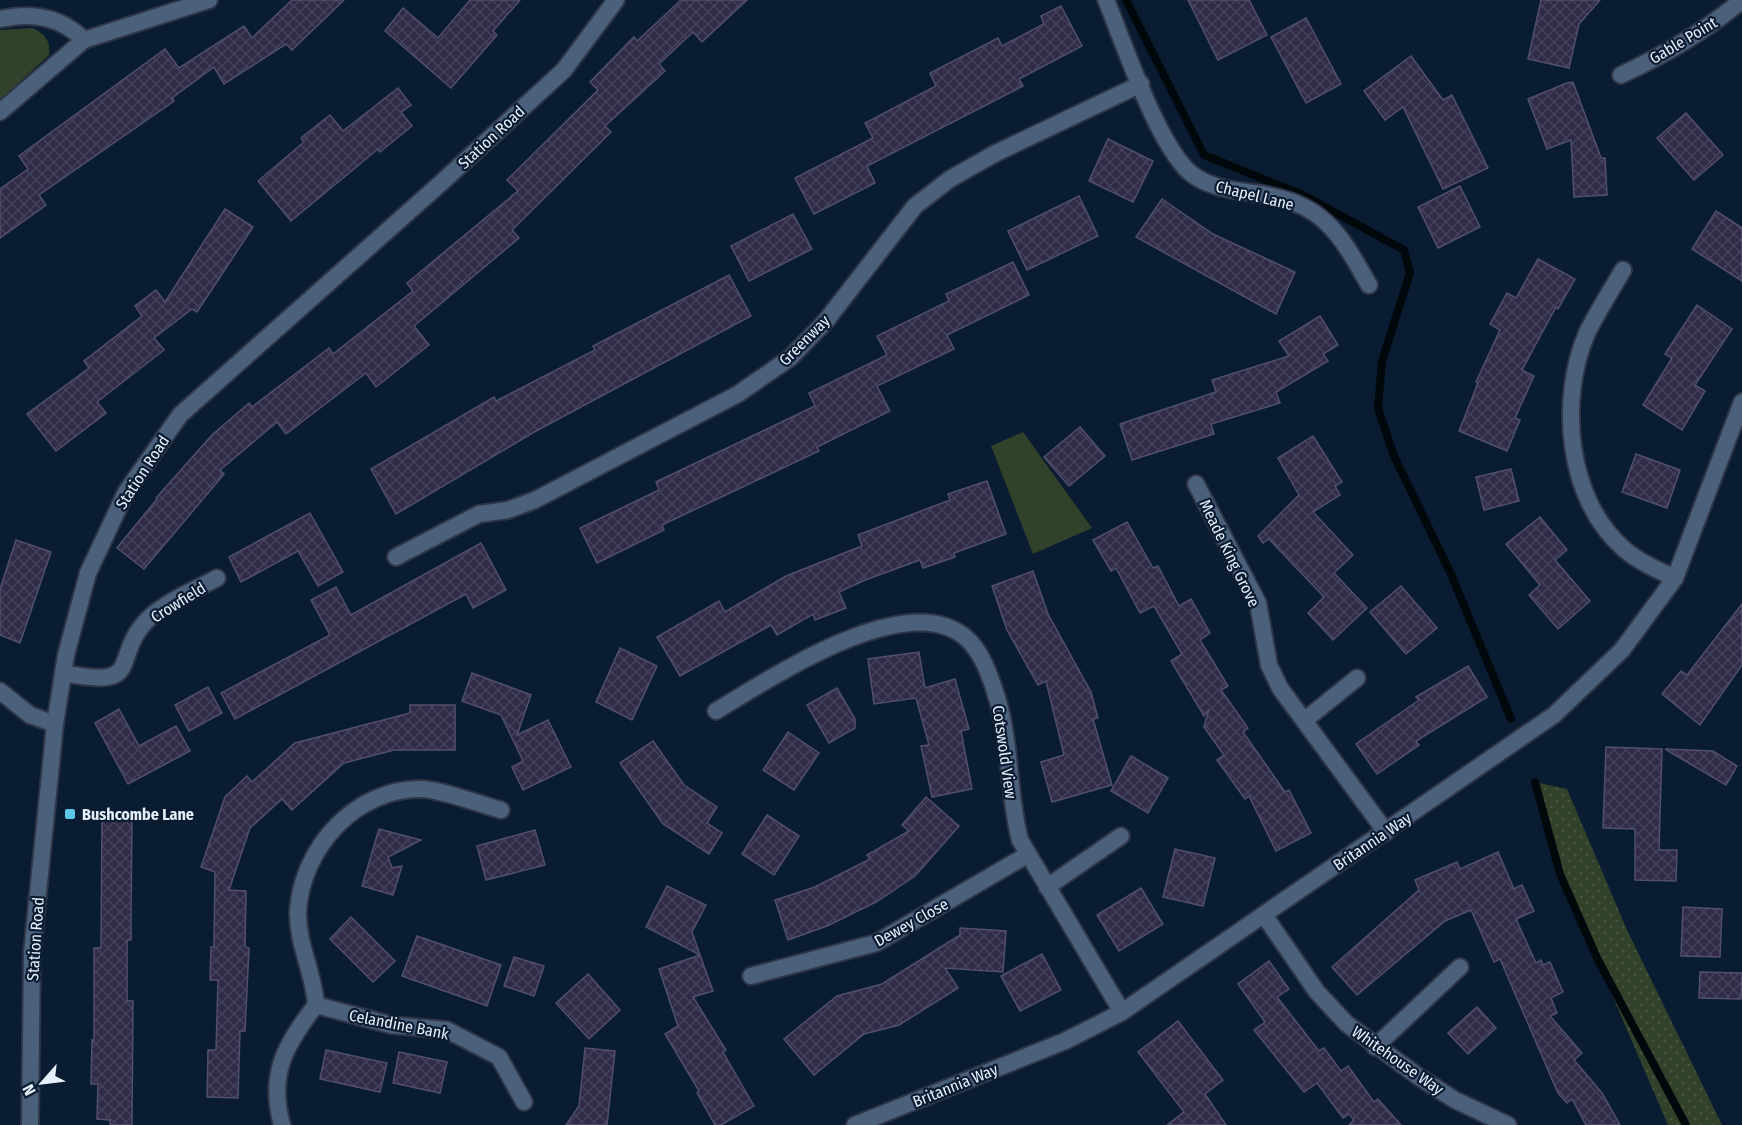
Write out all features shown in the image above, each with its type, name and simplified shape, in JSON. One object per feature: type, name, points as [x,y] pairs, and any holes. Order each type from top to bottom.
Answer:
[{"type":"street","points":[[0,112],[84,40],[209,0]]},
{"type":"street","name":"Station Road","points":[[30,1125],[32,953],[55,724],[63,673],[87,573],[126,492],[180,415],[450,175],[564,70],[616,0]]},
{"type":"street","name":"Chapel Lane","points":[[1106,0],[1172,153],[1182,165],[1194,176],[1211,184],[1287,200],[1318,216],[1343,239],[1369,285]]},
{"type":"street","name":"Gable Point","points":[[1621,75],[1673,51],[1715,23],[1742,0]]},
{"type":"street","points":[[0,19],[37,15],[72,28],[84,40]]},
{"type":"street","name":"Greenway","points":[[396,557],[479,514],[508,510],[535,500],[738,394],[790,358],[825,322],[915,206],[950,179],[996,153],[1141,84]]},
{"type":"street","points":[[1623,270],[1587,334],[1577,368],[1572,408],[1572,447],[1576,467],[1589,504],[1611,535],[1637,559],[1676,578]]},
{"type":"street","name":"Britannia Way","points":[[861,1124],[1065,1041],[1122,1012],[1554,715],[1622,650],[1676,578],[1742,402]]},
{"type":"street","name":"Meade King Grove","points":[[1196,484],[1257,603],[1269,665],[1280,688],[1386,832]]},
{"type":"street","name":"Crowfield","points":[[63,673],[97,680],[116,674],[124,668],[137,634],[149,618],[164,607],[217,578]]},
{"type":"street","name":"Cotswold View","points":[[716,711],[839,642],[890,626],[917,623],[934,623],[956,631],[975,648],[983,661],[998,701],[1005,730],[1014,816],[1027,855],[1122,1012]]},
{"type":"street","points":[[1305,720],[1357,678]]},
{"type":"street","points":[[0,692],[30,715],[55,724]]},
{"type":"street","points":[[282,1125],[277,1096],[281,1063],[295,1032],[316,1005],[315,985],[303,952],[298,912],[306,872],[327,837],[358,808],[378,798],[400,792],[422,789],[501,810]]},
{"type":"street","points":[[1047,887],[1121,836]]},
{"type":"street","name":"Dewey Close","points":[[751,976],[876,943],[1027,855]]},
{"type":"street","name":"Whitehouse Way","points":[[1264,915],[1317,992],[1347,1024],[1375,1047],[1455,1100],[1508,1125]]},
{"type":"street","points":[[1375,1047],[1460,967]]},
{"type":"street","name":"Celandine Bank","points":[[316,1005],[391,1025],[447,1030],[499,1057],[524,1101]]},
{"type":"green space","points":[[32,28],[46,38],[49,55],[0,100],[0,30]]},
{"type":"green space","points":[[1023,432],[1092,528],[1033,554],[991,446]]},
{"type":"green space","points":[[1535,782],[1567,789],[1627,930],[1722,1125],[1668,1125],[1560,874]]},
{"type":"building","points":[[292,0],[344,0],[292,50],[286,44],[224,84],[214,67],[172,98],[174,101],[39,195],[46,205],[0,238],[0,189],[28,169],[19,156],[165,49],[179,68],[244,26],[252,38]]},
{"type":"building","points":[[470,0],[520,0],[493,31],[497,35],[451,88],[385,31],[403,8],[438,38]]},
{"type":"building","points":[[681,0],[747,0],[702,42],[693,32],[659,64],[665,71],[605,126],[611,132],[512,230],[519,238],[414,326],[429,345],[376,387],[366,373],[286,434],[277,422],[220,470],[224,474],[144,569],[117,548],[156,498],[212,435],[249,403],[252,407],[329,348],[333,354],[413,291],[407,283],[518,191],[507,180],[598,90],[590,82],[634,37],[637,41]]},
{"type":"building","points":[[1188,0],[1249,0],[1267,35],[1218,60]]},
{"type":"building","points":[[1541,0],[1600,0],[1579,24],[1569,68],[1528,59]]},
{"type":"building","points":[[1061,6],[1082,46],[1019,79],[1023,86],[867,166],[875,183],[814,214],[795,178],[873,138],[865,123],[936,86],[930,73],[998,38],[1002,46],[1044,24],[1041,16]]},
{"type":"building","points":[[1306,18],[1341,84],[1306,103],[1271,37]]},
{"type":"building","points":[[1411,56],[1443,100],[1452,95],[1488,168],[1443,189],[1403,107],[1385,120],[1364,91]]},
{"type":"building","points":[[1573,82],[1601,158],[1605,158],[1607,195],[1574,197],[1571,140],[1547,149],[1528,99]]},
{"type":"building","points":[[398,88],[411,105],[401,112],[412,126],[380,152],[378,149],[291,221],[258,181],[304,142],[301,138],[330,115],[343,131]]},
{"type":"building","points":[[1686,113],[1723,155],[1694,180],[1657,138]]},
{"type":"building","points":[[1108,139],[1153,161],[1133,202],[1089,181]]},
{"type":"building","points":[[1460,186],[1480,227],[1438,248],[1418,207]]},
{"type":"building","points":[[1079,196],[1098,236],[1027,270],[1008,231]]},
{"type":"building","points":[[1162,199],[1213,234],[1295,272],[1276,314],[1136,237]]},
{"type":"building","points":[[225,209],[253,227],[197,312],[192,309],[154,338],[164,350],[97,402],[106,413],[56,451],[27,414],[89,368],[84,361],[142,316],[135,306],[156,290],[165,302]]},
{"type":"building","points":[[1716,211],[1742,228],[1742,281],[1692,249]]},
{"type":"building","points":[[793,214],[812,249],[749,281],[731,246]]},
{"type":"building","points":[[1538,259],[1575,279],[1558,309],[1556,307],[1522,370],[1534,376],[1515,418],[1520,420],[1507,451],[1459,431],[1478,383],[1476,382],[1500,330],[1490,324],[1507,293],[1516,298]]},
{"type":"building","points":[[1013,262],[1029,295],[947,335],[954,349],[877,386],[890,411],[817,447],[819,451],[662,525],[664,530],[597,563],[580,528],[659,490],[656,482],[815,406],[809,393],[887,355],[877,336],[949,301],[946,294]]},
{"type":"building","points":[[729,275],[751,316],[536,431],[396,514],[371,469],[494,397],[496,401],[595,350],[593,346]]},
{"type":"building","points":[[1697,305],[1732,329],[1695,385],[1705,391],[1682,430],[1643,405],[1672,358],[1665,354]]},
{"type":"building","points":[[1320,316],[1338,345],[1323,354],[1328,361],[1276,392],[1280,403],[1211,424],[1214,434],[1132,460],[1120,424],[1216,392],[1212,380],[1289,356],[1279,341]]},
{"type":"building","points":[[1080,427],[1105,456],[1069,486],[1044,457]]},
{"type":"building","points":[[1313,436],[1342,482],[1335,486],[1340,495],[1313,512],[1353,555],[1334,573],[1367,608],[1333,640],[1308,613],[1324,597],[1269,539],[1263,543],[1258,536],[1299,495],[1278,458]]},
{"type":"building","points":[[1636,454],[1680,470],[1667,508],[1622,492]]},
{"type":"building","points":[[1511,469],[1519,501],[1484,510],[1476,477]]},
{"type":"building","points":[[987,481],[1006,534],[954,553],[955,557],[923,568],[920,560],[865,580],[839,592],[846,608],[815,620],[813,614],[777,635],[771,625],[680,676],[657,637],[719,601],[725,612],[786,576],[862,546],[858,535],[950,500],[948,494]]},
{"type":"building","points":[[310,513],[343,572],[318,586],[298,551],[241,582],[229,557]]},
{"type":"building","points":[[1540,517],[1567,550],[1555,560],[1590,601],[1558,629],[1529,595],[1540,585],[1506,544]]},
{"type":"building","points":[[1127,522],[1153,568],[1158,566],[1179,606],[1191,599],[1210,633],[1200,640],[1228,686],[1221,690],[1248,728],[1243,732],[1285,792],[1289,790],[1311,833],[1276,851],[1249,796],[1245,799],[1217,760],[1224,755],[1204,727],[1209,709],[1204,716],[1171,661],[1182,654],[1154,606],[1140,613],[1116,568],[1111,571],[1093,540]]},
{"type":"building","points":[[16,540],[51,552],[20,643],[0,635],[0,589]]},
{"type":"building","points":[[481,543],[506,590],[473,608],[466,594],[235,719],[221,693],[330,635],[311,600],[336,587],[351,615]]},
{"type":"building","points":[[1033,571],[1048,614],[1091,692],[1098,718],[1093,719],[1112,785],[1052,802],[1041,762],[1064,755],[1046,681],[1038,685],[1007,630],[992,586]]},
{"type":"building","points":[[1401,586],[1437,628],[1406,654],[1370,612]]},
{"type":"building","points":[[1742,604],[1742,665],[1700,725],[1662,694],[1681,671],[1687,675]]},
{"type":"building","points":[[620,648],[657,666],[632,720],[596,702]]},
{"type":"building","points":[[919,652],[925,688],[955,679],[969,729],[961,731],[972,789],[932,797],[921,746],[929,745],[916,698],[874,704],[868,659]]},
{"type":"building","points":[[1468,666],[1487,697],[1416,741],[1419,745],[1377,774],[1356,744],[1419,700],[1416,697]]},
{"type":"building","points":[[472,673],[531,695],[517,735],[548,720],[571,767],[523,790],[512,767],[523,761],[501,715],[462,701]]},
{"type":"building","points":[[208,687],[222,713],[189,731],[175,705]]},
{"type":"building","points":[[837,688],[855,719],[855,728],[829,743],[807,705]]},
{"type":"building","points":[[410,705],[455,705],[455,750],[394,750],[344,763],[292,810],[282,799],[250,828],[229,890],[246,891],[245,947],[249,948],[245,1031],[240,1031],[238,1098],[207,1097],[208,1050],[216,1050],[218,980],[210,980],[211,947],[214,947],[215,872],[201,867],[225,797],[247,776],[252,782],[295,743],[410,713]]},
{"type":"building","points":[[119,709],[139,746],[176,726],[190,751],[128,784],[95,723]]},
{"type":"building","points":[[788,732],[819,753],[794,790],[763,770]]},
{"type":"building","points":[[653,741],[684,785],[717,807],[707,823],[722,833],[709,854],[663,824],[620,763]]},
{"type":"building","points":[[1606,747],[1662,749],[1659,850],[1677,850],[1676,881],[1635,880],[1635,829],[1603,828]]},
{"type":"building","points":[[1665,749],[1713,751],[1737,766],[1726,785]]},
{"type":"building","points":[[1131,756],[1168,778],[1148,813],[1111,791]]},
{"type":"building","points":[[926,797],[959,826],[915,876],[876,902],[827,926],[788,940],[775,900],[815,887],[870,859],[867,855],[909,831],[902,825]]},
{"type":"building","points":[[767,815],[799,836],[774,875],[742,854]]},
{"type":"building","points":[[102,819],[132,820],[131,940],[127,940],[127,1001],[133,1001],[132,1125],[110,1125],[110,1120],[97,1119],[98,1084],[91,1084],[92,1040],[94,1041],[94,948],[101,948]]},
{"type":"building","points":[[379,829],[421,840],[388,857],[392,868],[402,866],[393,895],[362,886]]},
{"type":"building","points":[[535,830],[545,865],[486,880],[477,846]]},
{"type":"building","points":[[1175,849],[1215,858],[1203,906],[1163,897]]},
{"type":"building","points":[[1498,852],[1514,889],[1522,885],[1534,911],[1516,919],[1536,963],[1541,960],[1543,965],[1550,962],[1563,992],[1551,998],[1557,1013],[1550,1016],[1582,1053],[1574,1060],[1602,1093],[1620,1125],[1586,1125],[1572,1099],[1567,1103],[1558,1093],[1500,959],[1494,962],[1471,910],[1445,921],[1357,995],[1332,967],[1419,890],[1415,880],[1457,862],[1460,869]]},
{"type":"building","points":[[667,886],[706,905],[692,932],[700,955],[646,927]]},
{"type":"building","points":[[1141,888],[1163,924],[1119,951],[1097,915]]},
{"type":"building","points":[[1683,907],[1722,909],[1720,957],[1681,956]]},
{"type":"building","points":[[351,917],[395,961],[373,982],[330,939]]},
{"type":"building","points":[[960,928],[1006,931],[1003,972],[945,968],[958,988],[899,1025],[864,1034],[814,1075],[784,1039],[837,996],[882,984],[960,935]]},
{"type":"building","points":[[417,936],[501,965],[487,1006],[402,976]]},
{"type":"building","points":[[1042,954],[1061,990],[1020,1011],[1001,976]]},
{"type":"building","points":[[700,955],[713,991],[693,997],[726,1050],[723,1052],[754,1106],[721,1125],[715,1125],[697,1093],[699,1091],[665,1034],[678,1026],[659,969]]},
{"type":"building","points":[[514,957],[544,966],[534,996],[504,986]]},
{"type":"building","points":[[1269,961],[1289,989],[1277,997],[1319,1051],[1324,1048],[1341,1071],[1348,1066],[1374,1102],[1378,1099],[1401,1125],[1349,1125],[1354,1120],[1349,1114],[1343,1118],[1317,1083],[1304,1092],[1254,1030],[1265,1022],[1238,984]]},
{"type":"building","points":[[1700,972],[1742,973],[1741,999],[1699,998]]},
{"type":"building","points":[[588,974],[620,1010],[589,1039],[556,1003]]},
{"type":"building","points":[[1477,1007],[1496,1028],[1468,1054],[1448,1033]]},
{"type":"building","points":[[1178,1021],[1223,1080],[1205,1094],[1226,1125],[1167,1125],[1184,1112],[1138,1052]]},
{"type":"building","points":[[585,1048],[615,1051],[607,1125],[566,1125],[579,1106]]},
{"type":"building","points":[[326,1050],[387,1063],[380,1092],[320,1079]]},
{"type":"building","points":[[399,1052],[447,1062],[440,1093],[393,1083]]},
{"type":"waterway","points":[[1126,0],[1204,155],[1303,195],[1404,250],[1410,273],[1382,361],[1378,408],[1394,456],[1451,574],[1511,719]]},
{"type":"waterway","points":[[1535,782],[1560,874],[1598,960],[1686,1125]]},
{"type":"place","name":"Bushcombe Lane","points":[[70,814]]}]
